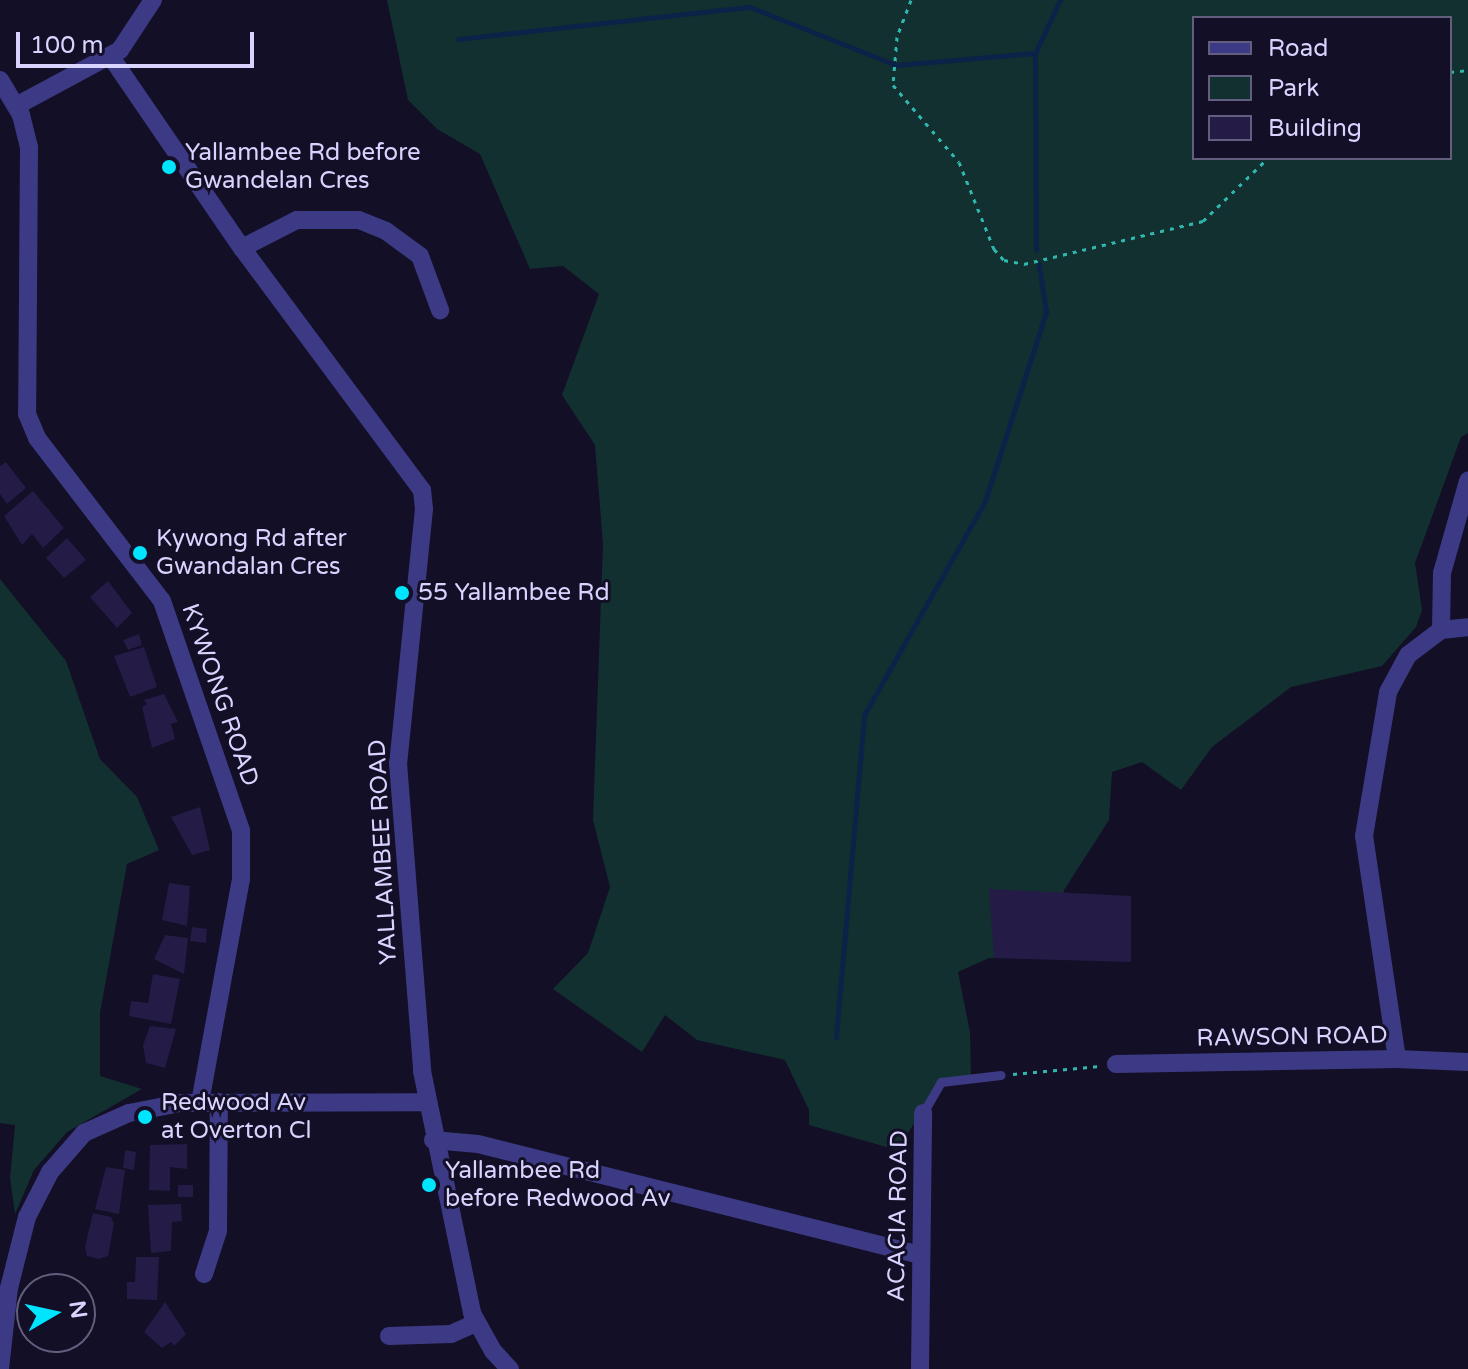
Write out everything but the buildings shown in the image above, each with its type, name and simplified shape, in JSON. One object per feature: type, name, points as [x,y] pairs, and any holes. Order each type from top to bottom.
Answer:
[{"type":"street","points":[[16,106],[111,57],[129,41],[153,0]]},
{"type":"street","name":"YALLAMBEE ROAD","points":[[111,57],[242,248],[411,470],[424,500],[398,763],[426,1102],[476,1323],[510,1369]]},
{"type":"street","name":"KYWONG ROAD","points":[[0,80],[16,106],[29,148],[27,414],[37,438],[162,601],[241,831],[241,879],[210,1102],[218,1231],[204,1274]]},
{"type":"street","points":[[242,248],[297,220],[359,220],[407,243],[420,256],[440,310]]},
{"type":"street","points":[[1441,630],[1442,573],[1468,481]]},
{"type":"street","points":[[1397,1059],[1364,836],[1388,692],[1408,655],[1441,630],[1468,627]]},
{"type":"street","name":"RAWSON ROAD","points":[[1116,1064],[1397,1059],[1468,1062]]},
{"type":"street","points":[[0,1369],[17,1249],[40,1187],[62,1155],[84,1133],[107,1121],[153,1107],[210,1102],[426,1102]]},
{"type":"street","name":"ACACIA ROAD","points":[[920,1369],[923,1113]]},
{"type":"street","points":[[433,1140],[478,1144],[920,1255]]},
{"type":"street","points":[[389,1336],[451,1334],[476,1323]]},
{"type":"lane","name":"ACACIA ROAD","points":[[923,1113],[941,1082],[1001,1075]]},
{"type":"path","points":[[911,0],[897,37],[893,85],[959,162],[994,249],[1004,260],[1024,264],[1203,221],[1266,160]]},
{"type":"path","points":[[1001,1075],[1116,1064]]},
{"type":"green space","points":[[387,0],[1468,0],[1468,433],[1461,437],[1415,563],[1422,610],[1416,627],[1382,666],[1291,687],[1212,747],[1181,790],[1142,762],[1112,772],[1109,820],[1064,890],[1051,957],[989,958],[958,972],[970,1032],[971,1075],[941,1082],[897,1150],[809,1125],[809,1110],[785,1060],[697,1040],[665,1015],[642,1052],[553,989],[588,953],[610,887],[593,820],[603,544],[595,445],[562,395],[599,294],[563,266],[530,269],[480,154],[437,129],[408,100]]},
{"type":"green space","points":[[0,579],[66,661],[100,759],[137,797],[159,850],[127,864],[100,1013],[100,1076],[142,1089],[67,1132],[34,1170],[15,1214],[10,1178],[15,1125],[0,1123]]},
{"type":"waterway","points":[[1036,250],[1035,53],[1060,0]]},
{"type":"waterway","points":[[458,39],[750,7],[896,65],[1035,53]]},
{"type":"waterway","points":[[836,1037],[864,715],[985,501],[1046,312],[1039,265]]},
{"type":"place","name":"Yallambee Rd before Gwandelan Cres","points":[[169,167]]},
{"type":"place","name":"Kywong Rd after Gwandalan Cres","points":[[140,553]]},
{"type":"place","name":"55 Yallambee Rd","points":[[402,593]]},
{"type":"place","name":"Redwood Av at Overton Cl","points":[[145,1117]]},
{"type":"place","name":"Yallambee Rd before Redwood Av","points":[[429,1185]]}]
